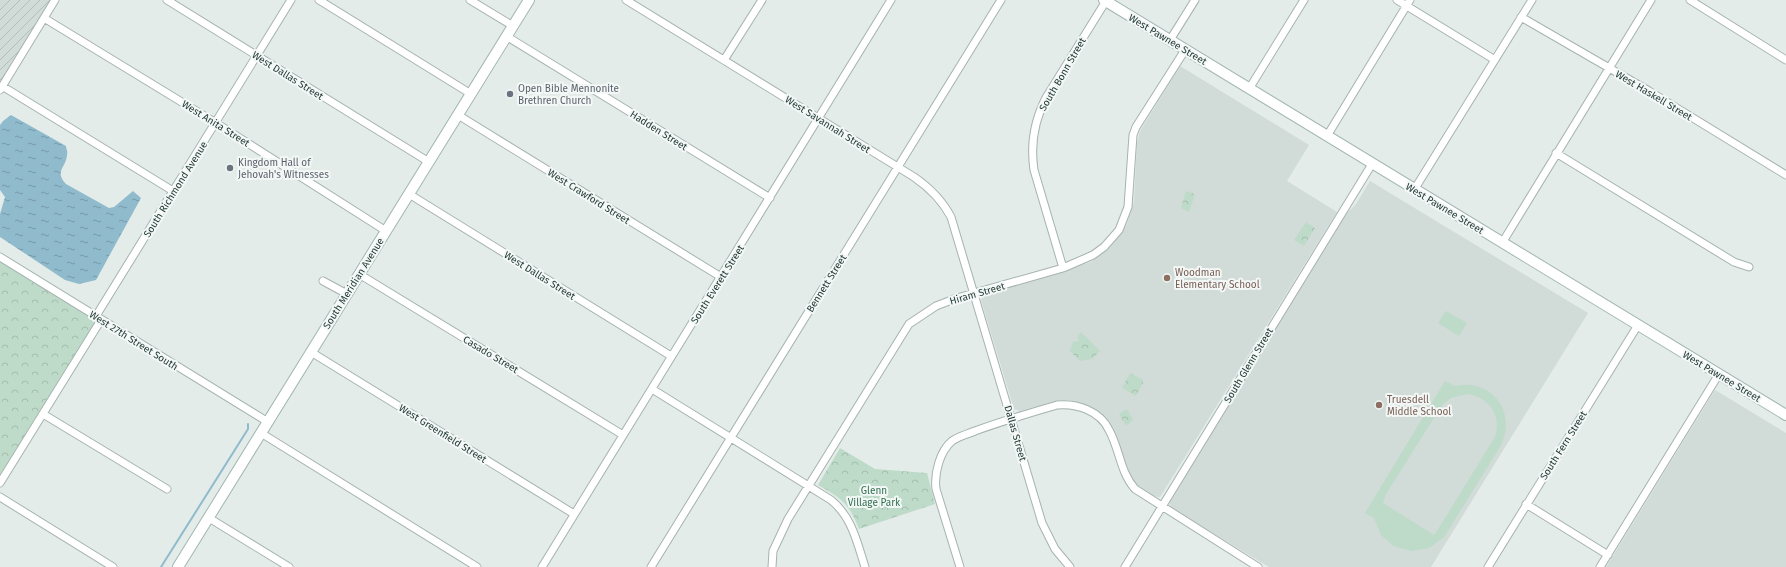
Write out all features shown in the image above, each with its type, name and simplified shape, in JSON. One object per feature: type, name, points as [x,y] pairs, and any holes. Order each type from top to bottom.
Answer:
[{"type":"main road","name":"South Meridian Avenue","points":[[178,567],[529,0]]},
{"type":"main road","name":"West Pawnee Street","points":[[1105,1],[1786,415]]},
{"type":"street","points":[[55,0],[1,88],[173,191]]},
{"type":"street","name":"West Dallas Street","points":[[167,0],[429,162]]},
{"type":"street","name":"South Richmond Avenue","points":[[0,483],[43,414],[173,191],[291,0]]},
{"type":"street","points":[[318,0],[471,94]]},
{"type":"street","points":[[470,0],[513,26]]},
{"type":"street","name":"West Savannah Street","points":[[626,0],[925,184],[938,196],[951,217],[974,294]]},
{"type":"street","points":[[724,60],[762,0]]},
{"type":"street","name":"South Everett Street","points":[[542,567],[891,0]]},
{"type":"street","name":"Bennett Street","points":[[651,567],[1001,0]]},
{"type":"street","points":[[1170,40],[1195,0]]},
{"type":"street","points":[[1249,89],[1304,0]]},
{"type":"street","points":[[1397,0],[1409,3],[1495,60]]},
{"type":"street","points":[[1414,190],[1532,0]]},
{"type":"street","points":[[1502,242],[1651,0]]},
{"type":"street","points":[[1690,0],[1786,60]]},
{"type":"street","name":"South Bonn Street","points":[[1063,268],[1034,170],[1032,154],[1034,132],[1045,100],[1105,1]]},
{"type":"street","points":[[1327,136],[1409,3]]},
{"type":"street","name":"West Haskell Street","points":[[1521,17],[1609,68],[1786,175]]},
{"type":"street","name":"West Anita Street","points":[[44,18],[216,123],[386,231]]},
{"type":"street","name":"Hadden Street","points":[[506,36],[770,198]]},
{"type":"street","name":"Hiram Street","points":[[772,567],[773,551],[788,519],[909,324],[936,306],[1063,268],[1093,256],[1104,247],[1119,230],[1128,206],[1133,135],[1136,127],[1185,50]]},
{"type":"street","name":"West Crawford Street","points":[[458,115],[721,277]]},
{"type":"street","points":[[1556,153],[1734,262],[1749,266]]},
{"type":"street","name":"South Glenn Street","points":[[1125,567],[1372,164]]},
{"type":"street","name":"West Dallas Street","points":[[409,194],[671,356]]},
{"type":"street","name":"West 27th Street South","points":[[0,257],[268,422]]},
{"type":"street","name":"Casado Street","points":[[359,274],[623,435]]},
{"type":"street","points":[[323,281],[347,294]]},
{"type":"street","name":"Dallas Street","points":[[974,294],[1042,523],[1055,549],[1070,567]]},
{"type":"street","name":"South Fern Street","points":[[1488,567],[1638,325]]},
{"type":"street","name":"West Greenfield Street","points":[[311,352],[574,514]]},
{"type":"street","points":[[1600,567],[1719,374]]},
{"type":"street","points":[[652,389],[841,507],[852,525],[865,567]]},
{"type":"street","points":[[960,567],[936,489],[935,478],[937,469],[947,447],[952,441],[958,438],[1012,419],[1057,405],[1073,404],[1095,415],[1109,429],[1123,469],[1130,484],[1135,489],[1258,567]]},
{"type":"street","points":[[43,414],[167,489]]},
{"type":"street","points":[[261,433],[476,567]]},
{"type":"street","points":[[0,497],[113,567]]},
{"type":"street","points":[[1526,504],[1608,555]]},
{"type":"street","points":[[209,518],[289,567]]},
{"type":"shaded area","points":[[0,0],[55,0],[0,89]]},
{"type":"shaded area","name":"Woodman Elementary School","points":[[1180,66],[1309,145],[1287,181],[1337,212],[1160,497],[1158,497],[1151,495],[1135,484],[1130,477],[1102,416],[1091,407],[1070,400],[1060,400],[1020,411],[1014,409],[981,300],[984,294],[1091,262],[1109,248],[1127,224],[1134,201],[1137,143],[1140,131]]},
{"type":"shaded area","name":"Truesdell Middle School","points":[[1370,181],[1588,313],[1431,567],[1269,567],[1171,508],[1169,501],[1345,215],[1356,204]]},
{"type":"shaded area","points":[[1715,390],[1786,433],[1786,567],[1606,567]]},
{"type":"green space","points":[[1186,191],[1195,194],[1189,212],[1181,208]]},
{"type":"green space","points":[[1306,222],[1315,228],[1304,246],[1294,240]]},
{"type":"green space","points":[[0,257],[101,320],[0,483]]},
{"type":"green space","points":[[1446,311],[1467,323],[1459,336],[1438,323]]},
{"type":"green space","points":[[1081,332],[1100,351],[1092,359],[1080,361],[1070,351],[1073,342],[1079,341],[1078,336]]},
{"type":"green space","points":[[1130,373],[1142,379],[1143,383],[1136,396],[1122,388]]},
{"type":"green space","points":[[1445,381],[1455,386],[1468,385],[1480,387],[1490,393],[1498,401],[1506,422],[1505,434],[1500,447],[1444,537],[1429,548],[1412,551],[1394,546],[1381,535],[1374,518],[1365,513]],"holes":[[[1467,394],[1482,399],[1492,408],[1497,421],[1495,437],[1434,535],[1383,503],[1386,494],[1442,405],[1451,398]]]},
{"type":"green space","points":[[1127,409],[1133,420],[1126,426],[1119,414]]},
{"type":"green space","name":"Glenn Village Park","points":[[840,448],[875,469],[927,473],[935,504],[859,529],[848,507],[833,494],[818,485]]},
{"type":"water","points":[[11,115],[66,146],[66,159],[61,176],[66,184],[109,208],[114,207],[133,191],[141,198],[96,280],[79,284],[65,280],[0,237],[0,214],[5,197],[0,190],[0,125]]},
{"type":"waterway","points":[[161,567],[248,429],[248,424]]},
{"type":"place","name":"Open Bible Mennonite Brethren Church","points":[[510,94]]},
{"type":"place","name":"Kingdom Hall of Jehovah's Witnesses","points":[[230,168]]},
{"type":"place","name":"Woodman Elementary School","points":[[1167,278]]},
{"type":"place","name":"Truesdell Middle School","points":[[1379,405]]}]
